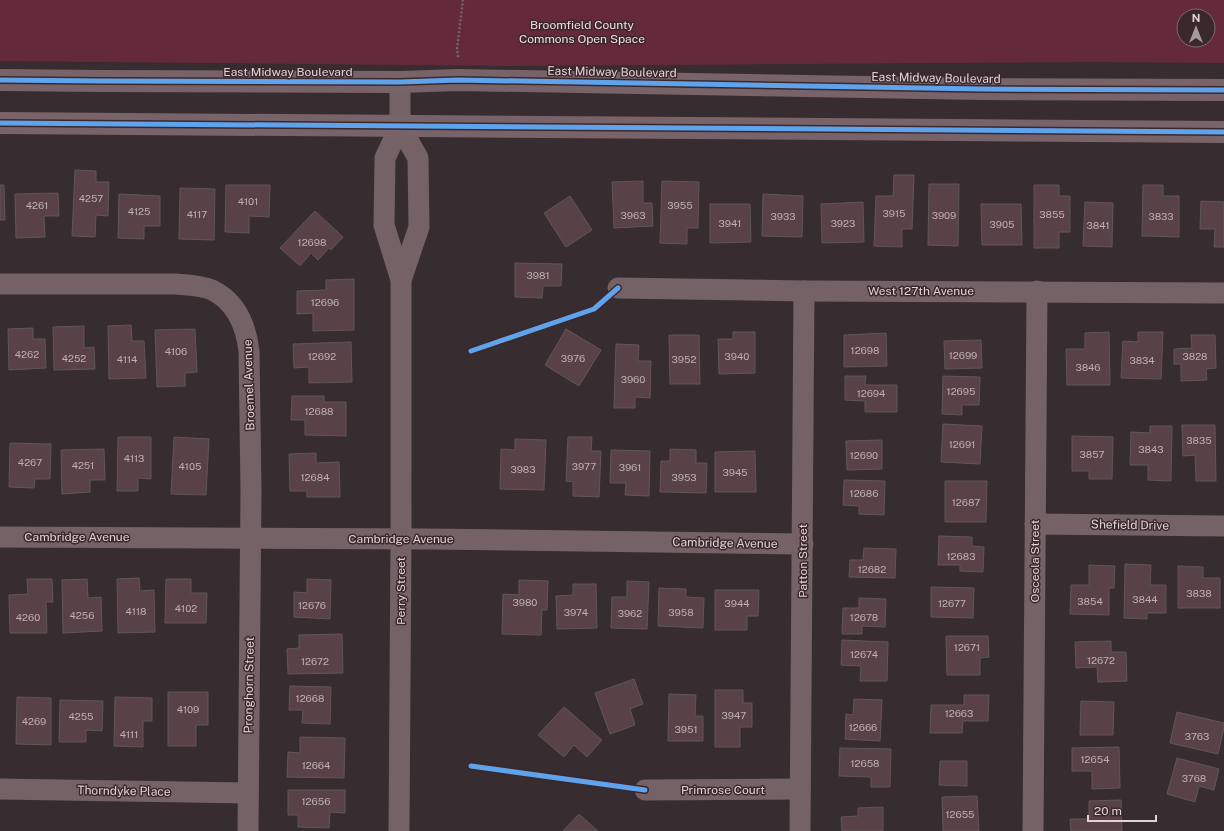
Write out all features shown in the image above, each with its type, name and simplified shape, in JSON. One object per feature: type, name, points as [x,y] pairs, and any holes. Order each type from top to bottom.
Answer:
[{"type":"main road","name":"East Midway Boulevard","points":[[0,80],[101,82],[400,82],[458,80],[990,89],[1224,90]]},
{"type":"main road","points":[[0,123],[1224,132]]},
{"type":"street","name":"Perry Street","points":[[399,831],[401,540],[400,280],[384,225],[385,158],[400,126],[400,82]]},
{"type":"street","name":"Perry Street","points":[[400,126],[418,158],[419,227],[400,280]]},
{"type":"street","name":"Broemel Avenue","points":[[0,284],[175,284],[212,290],[232,305],[247,334],[250,351],[251,538]]},
{"type":"street","name":"West 127th Avenue","points":[[618,288],[1224,293]]},
{"type":"street","name":"Patton Street","points":[[800,831],[804,290]]},
{"type":"street","name":"Osceola Street","points":[[1033,831],[1037,291]]},
{"type":"street","name":"Shefield Drive","points":[[1035,524],[1224,526]]},
{"type":"street","name":"Cambridge Avenue","points":[[0,537],[803,544]]},
{"type":"street","name":"Pronghorn Street","points":[[248,831],[251,538]]},
{"type":"street","name":"Thorndyke Place","points":[[0,789],[248,793]]},
{"type":"street","name":"Primrose Court","points":[[645,790],[800,789]]},
{"type":"path","points":[[459,63],[457,50],[463,0]]},
{"type":"green space","name":"Broomfield County Commons Open Space","points":[[0,0],[1224,0],[1224,63],[1094,62],[505,66],[0,61]]},
{"type":"building","points":[[75,170],[96,171],[96,182],[109,182],[108,216],[96,215],[95,237],[72,236]]},
{"type":"building","points":[[894,175],[914,175],[912,229],[902,229],[902,247],[874,246],[876,196],[893,196]]},
{"type":"building","points":[[643,181],[643,203],[652,203],[653,226],[614,228],[612,182]]},
{"type":"building","points":[[662,181],[699,182],[698,228],[687,228],[687,244],[660,243]]},
{"type":"building","points":[[929,184],[959,184],[958,246],[928,245]]},
{"type":"building","points":[[0,185],[4,185],[5,220],[0,220]]},
{"type":"building","points":[[226,185],[270,185],[269,217],[249,216],[249,233],[225,232]]},
{"type":"building","points":[[1034,185],[1059,185],[1059,196],[1070,196],[1070,232],[1059,232],[1059,248],[1034,248]]},
{"type":"building","points":[[1143,185],[1163,185],[1163,196],[1179,196],[1179,237],[1142,236]]},
{"type":"building","points":[[180,188],[215,189],[214,240],[179,239]]},
{"type":"building","points":[[58,193],[59,216],[44,216],[45,237],[16,238],[15,194]]},
{"type":"building","points":[[119,194],[160,196],[160,226],[144,226],[144,239],[118,238]]},
{"type":"building","points":[[763,194],[803,196],[802,237],[762,236]]},
{"type":"building","points":[[570,196],[592,230],[566,247],[544,213]]},
{"type":"building","points":[[1201,201],[1224,202],[1224,247],[1214,247],[1215,229],[1200,229]]},
{"type":"building","points":[[863,202],[864,242],[822,243],[821,204]]},
{"type":"building","points":[[1085,202],[1113,203],[1112,247],[1083,246]]},
{"type":"building","points":[[710,204],[750,204],[751,242],[710,243]]},
{"type":"building","points":[[981,204],[1021,204],[1022,245],[982,245]]},
{"type":"building","points":[[315,211],[343,237],[331,250],[329,248],[318,260],[311,253],[300,266],[280,248]]},
{"type":"building","points":[[515,263],[562,264],[561,286],[543,286],[542,298],[515,297]]},
{"type":"building","points":[[354,279],[354,330],[313,331],[313,313],[297,314],[297,291],[326,290],[326,280]]},
{"type":"building","points":[[131,325],[132,341],[144,341],[146,378],[109,379],[108,326]]},
{"type":"building","points":[[84,326],[84,348],[94,347],[95,369],[54,370],[53,327]]},
{"type":"building","points":[[33,328],[33,339],[45,339],[46,368],[9,370],[8,329]]},
{"type":"building","points":[[195,329],[197,372],[185,373],[185,386],[157,387],[155,330]]},
{"type":"building","points":[[566,329],[601,350],[579,386],[545,365]]},
{"type":"building","points":[[733,332],[755,332],[755,373],[719,374],[718,339],[733,339]]},
{"type":"building","points":[[1109,332],[1110,385],[1067,385],[1066,349],[1085,349],[1085,333]]},
{"type":"building","points":[[1138,332],[1163,332],[1161,379],[1121,378],[1123,341],[1138,342]]},
{"type":"building","points":[[886,333],[887,366],[844,367],[844,335]]},
{"type":"building","points":[[669,335],[699,335],[700,384],[670,384]]},
{"type":"building","points":[[1191,335],[1215,335],[1216,368],[1206,369],[1207,380],[1181,381],[1181,364],[1174,364],[1174,349],[1192,348]]},
{"type":"building","points":[[981,340],[982,368],[945,369],[944,341]]},
{"type":"building","points":[[351,342],[352,382],[309,383],[309,367],[294,368],[293,344]]},
{"type":"building","points":[[616,344],[639,345],[638,361],[651,361],[650,398],[635,397],[635,408],[614,408]]},
{"type":"building","points":[[845,376],[866,376],[865,385],[897,385],[897,412],[865,412],[865,401],[845,400]]},
{"type":"building","points":[[943,376],[980,377],[979,405],[962,405],[962,415],[942,414]]},
{"type":"building","points":[[292,396],[324,396],[324,402],[346,402],[346,436],[305,435],[305,420],[291,420]]},
{"type":"building","points":[[943,424],[982,426],[980,464],[941,462]]},
{"type":"building","points":[[1182,425],[1215,425],[1216,481],[1196,481],[1195,455],[1183,456]]},
{"type":"building","points":[[1150,426],[1172,426],[1171,481],[1148,480],[1148,465],[1130,465],[1131,432],[1150,433]]},
{"type":"building","points":[[1072,436],[1113,437],[1112,479],[1089,479],[1089,471],[1072,471]]},
{"type":"building","points":[[118,437],[151,437],[151,479],[138,478],[138,491],[117,491]]},
{"type":"building","points":[[174,437],[209,439],[206,495],[171,494]]},
{"type":"building","points":[[568,437],[592,437],[591,451],[601,451],[599,497],[573,496],[573,482],[566,481]]},
{"type":"building","points":[[515,439],[546,440],[544,490],[500,489],[501,449],[515,450]]},
{"type":"building","points":[[882,440],[882,469],[847,470],[846,441]]},
{"type":"building","points":[[10,443],[51,444],[50,479],[35,479],[34,488],[9,487]]},
{"type":"building","points":[[104,449],[105,480],[90,480],[90,492],[62,494],[61,450]]},
{"type":"building","points":[[670,449],[696,450],[696,463],[707,463],[706,493],[660,492],[661,461],[670,461]]},
{"type":"building","points":[[611,450],[650,451],[649,496],[625,495],[626,483],[610,483]]},
{"type":"building","points":[[755,451],[756,492],[715,492],[715,452]]},
{"type":"building","points":[[316,453],[316,463],[339,462],[340,497],[307,497],[307,491],[290,491],[289,454]]},
{"type":"building","points":[[844,480],[885,481],[884,515],[859,514],[859,506],[843,505]]},
{"type":"building","points":[[945,481],[987,481],[986,522],[945,522]]},
{"type":"building","points":[[939,536],[972,537],[972,546],[984,547],[983,572],[960,571],[960,565],[938,565]]},
{"type":"building","points":[[864,548],[896,549],[895,578],[849,577],[850,560],[863,560]]},
{"type":"building","points":[[1125,564],[1151,565],[1150,585],[1166,585],[1166,613],[1147,613],[1147,619],[1124,618]]},
{"type":"building","points":[[1089,565],[1115,566],[1114,588],[1109,588],[1109,615],[1070,614],[1071,585],[1089,585]]},
{"type":"building","points":[[1178,566],[1203,567],[1203,578],[1220,578],[1220,608],[1178,608]]},
{"type":"building","points":[[139,578],[140,591],[154,590],[155,632],[118,633],[117,579]]},
{"type":"building","points":[[27,579],[52,579],[53,602],[46,602],[47,633],[10,633],[9,595],[28,594]]},
{"type":"building","points":[[87,579],[88,598],[101,597],[102,631],[63,633],[62,580]]},
{"type":"building","points":[[166,579],[191,579],[191,593],[207,593],[206,623],[165,623]]},
{"type":"building","points":[[307,579],[331,580],[330,619],[294,617],[294,592],[307,593]]},
{"type":"building","points":[[519,580],[548,581],[547,610],[542,610],[541,635],[502,634],[503,594],[519,595]]},
{"type":"building","points":[[627,581],[649,582],[647,629],[611,628],[612,597],[627,597]]},
{"type":"building","points":[[573,584],[596,584],[597,628],[557,629],[556,596],[573,595]]},
{"type":"building","points":[[931,587],[974,588],[973,618],[931,617]]},
{"type":"building","points":[[659,588],[686,589],[686,597],[704,598],[703,628],[658,626]]},
{"type":"building","points":[[715,590],[759,590],[758,616],[747,616],[747,630],[715,630]]},
{"type":"building","points":[[859,598],[886,599],[885,627],[862,626],[862,634],[842,634],[843,608],[859,608]]},
{"type":"building","points":[[342,634],[343,673],[288,674],[287,649],[299,648],[299,635]]},
{"type":"building","points":[[946,636],[988,636],[989,657],[980,658],[980,675],[947,675]]},
{"type":"building","points":[[842,640],[888,642],[887,681],[860,681],[861,666],[841,665]]},
{"type":"building","points":[[1111,641],[1111,652],[1126,652],[1127,681],[1098,682],[1097,667],[1076,668],[1075,642]]},
{"type":"building","points":[[634,679],[643,704],[630,709],[635,725],[610,734],[595,693]]},
{"type":"building","points":[[290,686],[331,687],[330,724],[302,723],[303,710],[289,710]]},
{"type":"building","points":[[715,690],[743,690],[743,703],[752,703],[752,727],[740,727],[740,747],[715,747]]},
{"type":"building","points":[[168,692],[208,692],[208,725],[196,725],[196,746],[168,746]]},
{"type":"building","points":[[669,694],[696,695],[695,716],[703,716],[703,741],[668,741]]},
{"type":"building","points":[[964,695],[989,695],[988,721],[963,721],[962,733],[930,733],[931,705],[964,705]]},
{"type":"building","points":[[17,697],[51,698],[51,745],[16,744]]},
{"type":"building","points":[[115,697],[152,698],[152,721],[143,721],[143,747],[114,746]]},
{"type":"building","points":[[854,699],[882,700],[880,741],[845,739],[846,714],[853,715]]},
{"type":"building","points":[[60,700],[103,701],[102,731],[86,730],[86,742],[59,742]]},
{"type":"building","points":[[1081,701],[1114,702],[1113,735],[1080,735]]},
{"type":"building","points":[[564,707],[602,740],[587,757],[574,745],[564,757],[538,735]]},
{"type":"building","points":[[1177,712],[1224,723],[1218,754],[1170,743]]},
{"type":"building","points":[[300,737],[345,738],[344,778],[287,777],[288,752],[300,753]]},
{"type":"building","points":[[1119,747],[1120,788],[1092,789],[1092,771],[1072,771],[1072,748]]},
{"type":"building","points":[[840,748],[891,749],[890,787],[871,787],[871,777],[839,776]]},
{"type":"building","points":[[1177,758],[1219,769],[1214,790],[1199,786],[1195,802],[1167,794]]},
{"type":"building","points":[[940,761],[967,761],[967,786],[939,785]]},
{"type":"building","points":[[288,790],[345,790],[345,813],[330,812],[329,828],[298,827],[298,815],[288,815]]},
{"type":"building","points":[[977,796],[979,831],[943,831],[942,797]]},
{"type":"building","points":[[1121,800],[1122,831],[1071,831],[1070,819],[1089,819],[1089,801]]},
{"type":"building","points":[[883,807],[883,831],[842,831],[841,817],[858,816],[858,808]]},
{"type":"building","points":[[579,814],[598,831],[563,831]]},
{"type":"cycle path","points":[[0,80],[400,82],[458,80],[982,89],[1224,90]]},
{"type":"cycle path","points":[[0,123],[1224,132]]},
{"type":"cycle path","points":[[471,351],[594,309],[618,288]]},
{"type":"cycle path","points":[[471,766],[645,790]]}]
